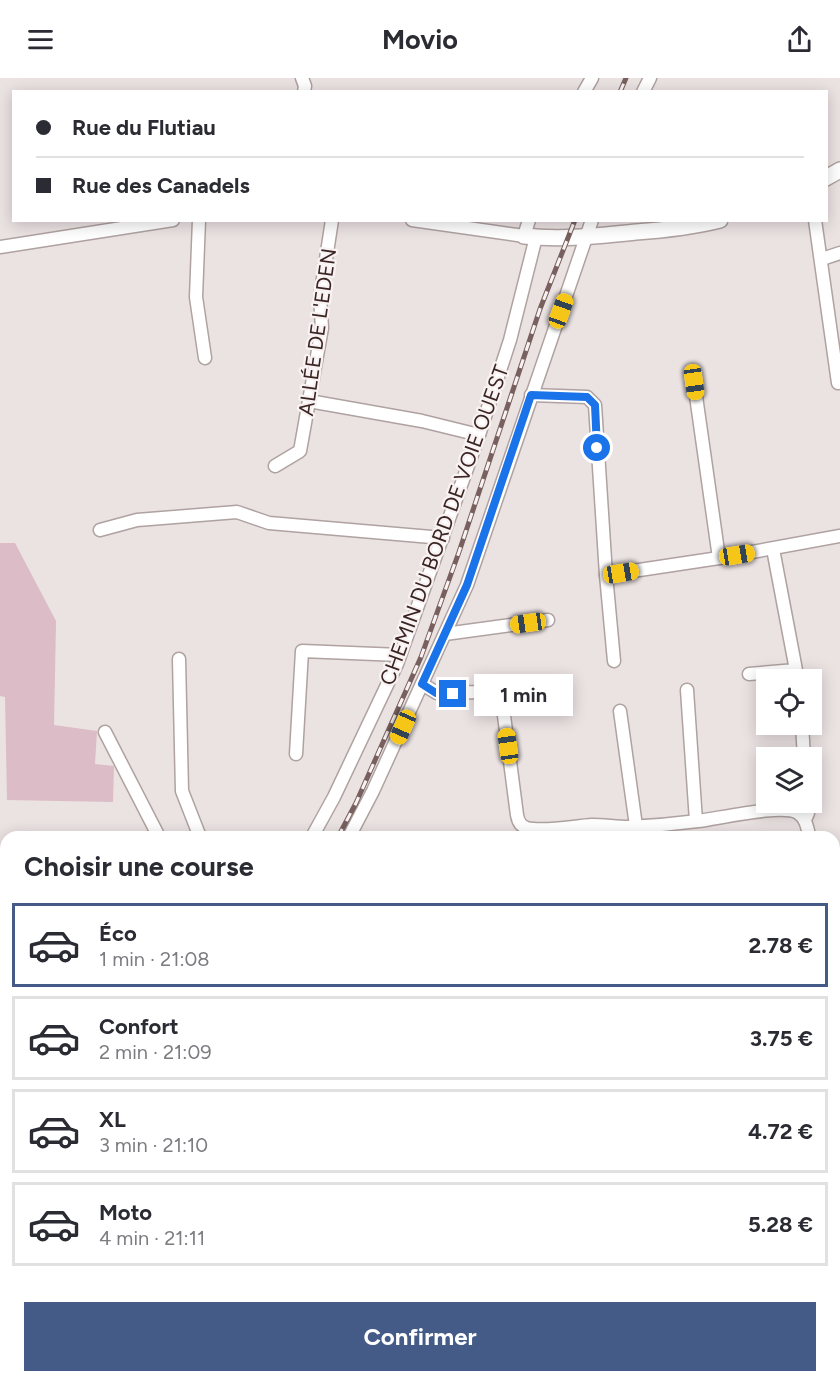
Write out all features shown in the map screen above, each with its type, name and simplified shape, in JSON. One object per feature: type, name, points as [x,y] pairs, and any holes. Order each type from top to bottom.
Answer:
[{"type":"street","points":[[0,247],[159,222]]},
{"type":"street","points":[[199,222],[196,297],[205,358]]},
{"type":"street","name":"ALLÉE DE L'EDEN","points":[[275,466],[300,451],[322,328],[320,298],[332,222]]},
{"type":"street","points":[[426,222],[530,237],[587,237],[693,227],[712,222]]},
{"type":"street","name":"CHEMIN DU BORD DE VOIE OUEST","points":[[315,831],[334,797],[400,655],[479,435],[510,340],[530,237],[529,222]]},
{"type":"street","points":[[352,831],[373,791],[467,585],[591,222]]},
{"type":"street","points":[[815,222],[838,383]]},
{"type":"street","points":[[822,259],[840,253]]},
{"type":"street","points":[[694,382],[718,558]]},
{"type":"street","points":[[531,395],[587,397],[595,405],[614,661]]},
{"type":"street","points":[[309,401],[479,435]]},
{"type":"street","points":[[100,530],[137,520],[237,512],[269,523],[442,538]]},
{"type":"street","points":[[606,575],[773,549],[840,536]]},
{"type":"street","points":[[749,674],[796,670],[773,549]]},
{"type":"street","points":[[445,634],[548,620]]},
{"type":"street","points":[[296,754],[302,651],[400,655]]},
{"type":"street","points":[[179,658],[182,791],[198,831]]},
{"type":"street","points":[[422,684],[436,693],[485,692],[498,696],[503,708],[517,815],[523,826],[540,829],[596,825],[636,826],[696,821],[737,813],[788,810],[797,812],[805,820],[808,831]]},
{"type":"street","points":[[687,690],[696,821]]},
{"type":"street","points":[[620,711],[636,826]]},
{"type":"street","points":[[105,732],[156,831]]},
{"type":"street","points":[[805,820],[808,813]]},
{"type":"shaded area","points":[[0,543],[15,543],[56,621],[54,725],[97,731],[95,764],[114,766],[113,802],[7,800],[5,697],[0,696]]},
{"type":"railway","points":[[621,90],[626,78]]},
{"type":"railway","points":[[341,831],[421,657],[459,552],[540,309],[574,222]]},
{"type":"route","points":[[453,694],[436,693],[422,684],[467,585],[531,395],[587,397],[595,405],[597,448]]}]
